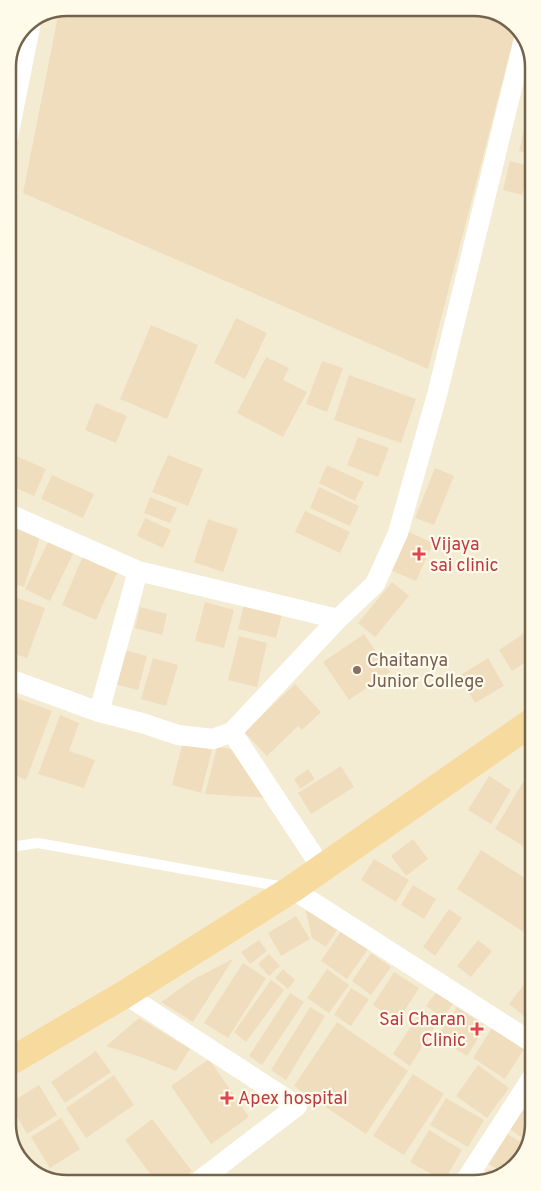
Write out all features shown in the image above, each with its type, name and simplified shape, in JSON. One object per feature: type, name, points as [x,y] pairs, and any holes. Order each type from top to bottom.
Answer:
[{"type":"highway","points":[[16,1058],[125,994],[292,889],[525,727]]},
{"type":"street","points":[[16,64],[25,39]]},
{"type":"street","points":[[16,682],[99,712],[178,735],[213,739],[232,732],[338,619],[375,584],[398,533],[437,395],[523,72],[523,57]]},
{"type":"street","points":[[16,517],[138,571],[338,619]]},
{"type":"street","points":[[99,712],[138,571]]},
{"type":"street","points":[[232,732],[321,867]]},
{"type":"street","points":[[292,889],[525,1039]]},
{"type":"street","points":[[125,994],[297,1106],[207,1175]]},
{"type":"street","points":[[469,1175],[525,1088]]},
{"type":"lane","points":[[16,846],[38,843],[292,889]]},
{"type":"shaded area","points":[[477,16],[493,20],[505,27],[514,36],[522,51],[525,67],[525,1124],[522,1140],[516,1152],[505,1164],[490,1172],[474,1175],[64,1175],[51,1172],[36,1164],[21,1146],[16,1124],[16,64],[21,45],[27,36],[42,23],[60,17]]},
{"type":"building","points":[[477,16],[499,23],[514,36],[428,369],[23,193],[58,18]]},
{"type":"building","points":[[525,125],[525,152],[519,151]]},
{"type":"building","points":[[510,161],[525,165],[525,184],[522,195],[503,190]]},
{"type":"building","points":[[236,318],[267,333],[245,379],[214,363]]},
{"type":"building","points":[[151,325],[198,345],[167,419],[120,399]]},
{"type":"building","points":[[266,357],[289,368],[283,380],[307,392],[283,437],[237,413]]},
{"type":"building","points":[[322,361],[343,368],[327,412],[306,404]]},
{"type":"building","points":[[349,375],[416,399],[401,443],[334,420]]},
{"type":"building","points":[[96,403],[127,416],[116,443],[85,430]]},
{"type":"building","points":[[358,437],[389,448],[378,477],[347,465]]},
{"type":"building","points":[[168,455],[203,469],[188,506],[152,492]]},
{"type":"building","points":[[16,456],[46,469],[34,496],[16,488]]},
{"type":"building","points":[[327,465],[364,482],[355,501],[319,483]]},
{"type":"building","points":[[435,468],[454,476],[434,525],[415,518]]},
{"type":"building","points":[[52,475],[94,494],[83,518],[41,499]]},
{"type":"building","points":[[319,487],[359,506],[350,526],[310,508]]},
{"type":"building","points":[[150,497],[177,508],[170,523],[144,513]]},
{"type":"building","points":[[305,511],[350,532],[340,553],[295,532]]},
{"type":"building","points":[[145,518],[171,530],[163,548],[137,536]]},
{"type":"building","points":[[208,519],[238,529],[223,572],[194,562]]},
{"type":"building","points":[[16,525],[41,534],[24,587],[16,584]]},
{"type":"building","points":[[409,532],[433,543],[416,581],[392,571]]},
{"type":"building","points":[[49,540],[74,552],[50,601],[25,589]]},
{"type":"building","points":[[83,556],[118,571],[96,620],[62,605]]},
{"type":"building","points":[[392,582],[409,596],[375,637],[358,623]]},
{"type":"building","points":[[16,598],[45,608],[27,658],[16,654]]},
{"type":"building","points":[[245,601],[283,610],[276,638],[238,629]]},
{"type":"building","points":[[205,602],[234,610],[224,648],[195,641]]},
{"type":"building","points":[[140,607],[167,614],[162,635],[135,628]]},
{"type":"building","points":[[525,633],[525,663],[512,671],[499,650]]},
{"type":"building","points":[[364,634],[390,672],[349,700],[323,662]]},
{"type":"building","points":[[239,636],[267,643],[257,687],[228,680]]},
{"type":"building","points":[[120,649],[147,656],[138,690],[111,683]]},
{"type":"building","points":[[153,658],[178,665],[166,706],[141,699]]},
{"type":"building","points":[[488,658],[504,686],[475,703],[459,676]]},
{"type":"building","points":[[295,684],[321,712],[302,730],[298,726],[267,756],[244,732]]},
{"type":"building","points":[[16,698],[52,711],[26,780],[16,776]]},
{"type":"building","points":[[60,715],[79,723],[69,751],[95,760],[84,788],[38,774]]},
{"type":"building","points":[[183,742],[212,750],[201,793],[172,785]]},
{"type":"building","points":[[217,747],[233,749],[269,798],[205,794]]},
{"type":"building","points":[[341,766],[354,787],[311,814],[298,793]]},
{"type":"building","points":[[308,769],[315,779],[300,789],[294,779]]},
{"type":"building","points":[[489,776],[511,790],[491,824],[468,810]]},
{"type":"building","points":[[523,782],[525,783],[525,847],[495,829]]},
{"type":"building","points":[[413,839],[428,859],[406,876],[391,856]]},
{"type":"building","points":[[481,850],[525,878],[525,933],[457,889]]},
{"type":"building","points":[[374,859],[409,880],[396,902],[361,880]]},
{"type":"building","points":[[413,885],[436,899],[424,919],[401,905]]},
{"type":"building","points":[[305,908],[338,929],[326,947],[312,938]]},
{"type":"building","points":[[449,909],[462,918],[435,956],[423,947]]},
{"type":"building","points":[[296,916],[310,939],[281,956],[268,933]]},
{"type":"building","points":[[341,931],[368,949],[347,979],[321,961]]},
{"type":"building","points":[[259,940],[267,951],[250,964],[241,952]]},
{"type":"building","points":[[478,940],[492,951],[471,977],[457,966]]},
{"type":"building","points":[[371,953],[391,967],[371,995],[352,981]]},
{"type":"building","points":[[269,954],[280,966],[269,976],[258,964]]},
{"type":"building","points":[[233,959],[193,1022],[161,1002],[194,979]]},
{"type":"building","points":[[243,963],[266,978],[228,1038],[204,1023]]},
{"type":"building","points":[[283,969],[295,980],[288,989],[275,978]]},
{"type":"building","points":[[327,969],[349,985],[329,1013],[307,998]]},
{"type":"building","points":[[394,972],[419,988],[398,1021],[373,1005]]},
{"type":"building","points":[[271,980],[284,990],[246,1042],[234,1032]]},
{"type":"building","points":[[525,983],[525,1017],[509,1004]]},
{"type":"building","points":[[351,988],[369,999],[351,1026],[334,1015]]},
{"type":"building","points":[[436,992],[453,1004],[443,1018],[426,1006]]},
{"type":"building","points":[[290,993],[304,1002],[262,1065],[249,1056]]},
{"type":"building","points":[[310,1007],[325,1016],[286,1080],[271,1070]]},
{"type":"building","points":[[457,1007],[486,1026],[467,1056],[437,1037]]},
{"type":"building","points":[[422,1009],[439,1020],[410,1066],[393,1054]]},
{"type":"building","points":[[139,1018],[190,1049],[176,1071],[106,1046]]},
{"type":"building","points":[[337,1022],[408,1071],[366,1134],[294,1086]]},
{"type":"building","points":[[492,1028],[524,1049],[505,1079],[473,1058]]},
{"type":"building","points":[[96,1051],[111,1072],[65,1103],[51,1082]]},
{"type":"building","points":[[209,1059],[249,1117],[211,1144],[171,1086]]},
{"type":"building","points":[[478,1065],[509,1088],[487,1118],[456,1096]]},
{"type":"building","points":[[413,1074],[444,1094],[404,1155],[373,1136]]},
{"type":"building","points":[[114,1075],[134,1105],[86,1138],[66,1108]]},
{"type":"building","points":[[39,1085],[57,1115],[27,1134],[16,1115],[16,1099]]},
{"type":"building","points":[[446,1098],[484,1120],[468,1147],[430,1125]]},
{"type":"building","points":[[525,1102],[525,1124],[522,1138],[508,1128]]},
{"type":"building","points":[[61,1118],[80,1149],[50,1168],[31,1137]]},
{"type":"building","points":[[152,1119],[192,1171],[187,1175],[151,1175],[125,1140]]},
{"type":"building","points":[[429,1130],[462,1150],[447,1175],[433,1175],[410,1162]]},
{"type":"building","points":[[506,1133],[521,1142],[512,1157],[499,1168],[497,1169],[487,1163]]},
{"type":"place","name":"Vijaya sai clinic","points":[[419,554]]},
{"type":"place","name":"Chaitanya Junior College","points":[[357,670]]},
{"type":"place","name":"Sai Charan Clinic","points":[[477,1029]]},
{"type":"place","name":"Apex hospital","points":[[227,1098]]}]
